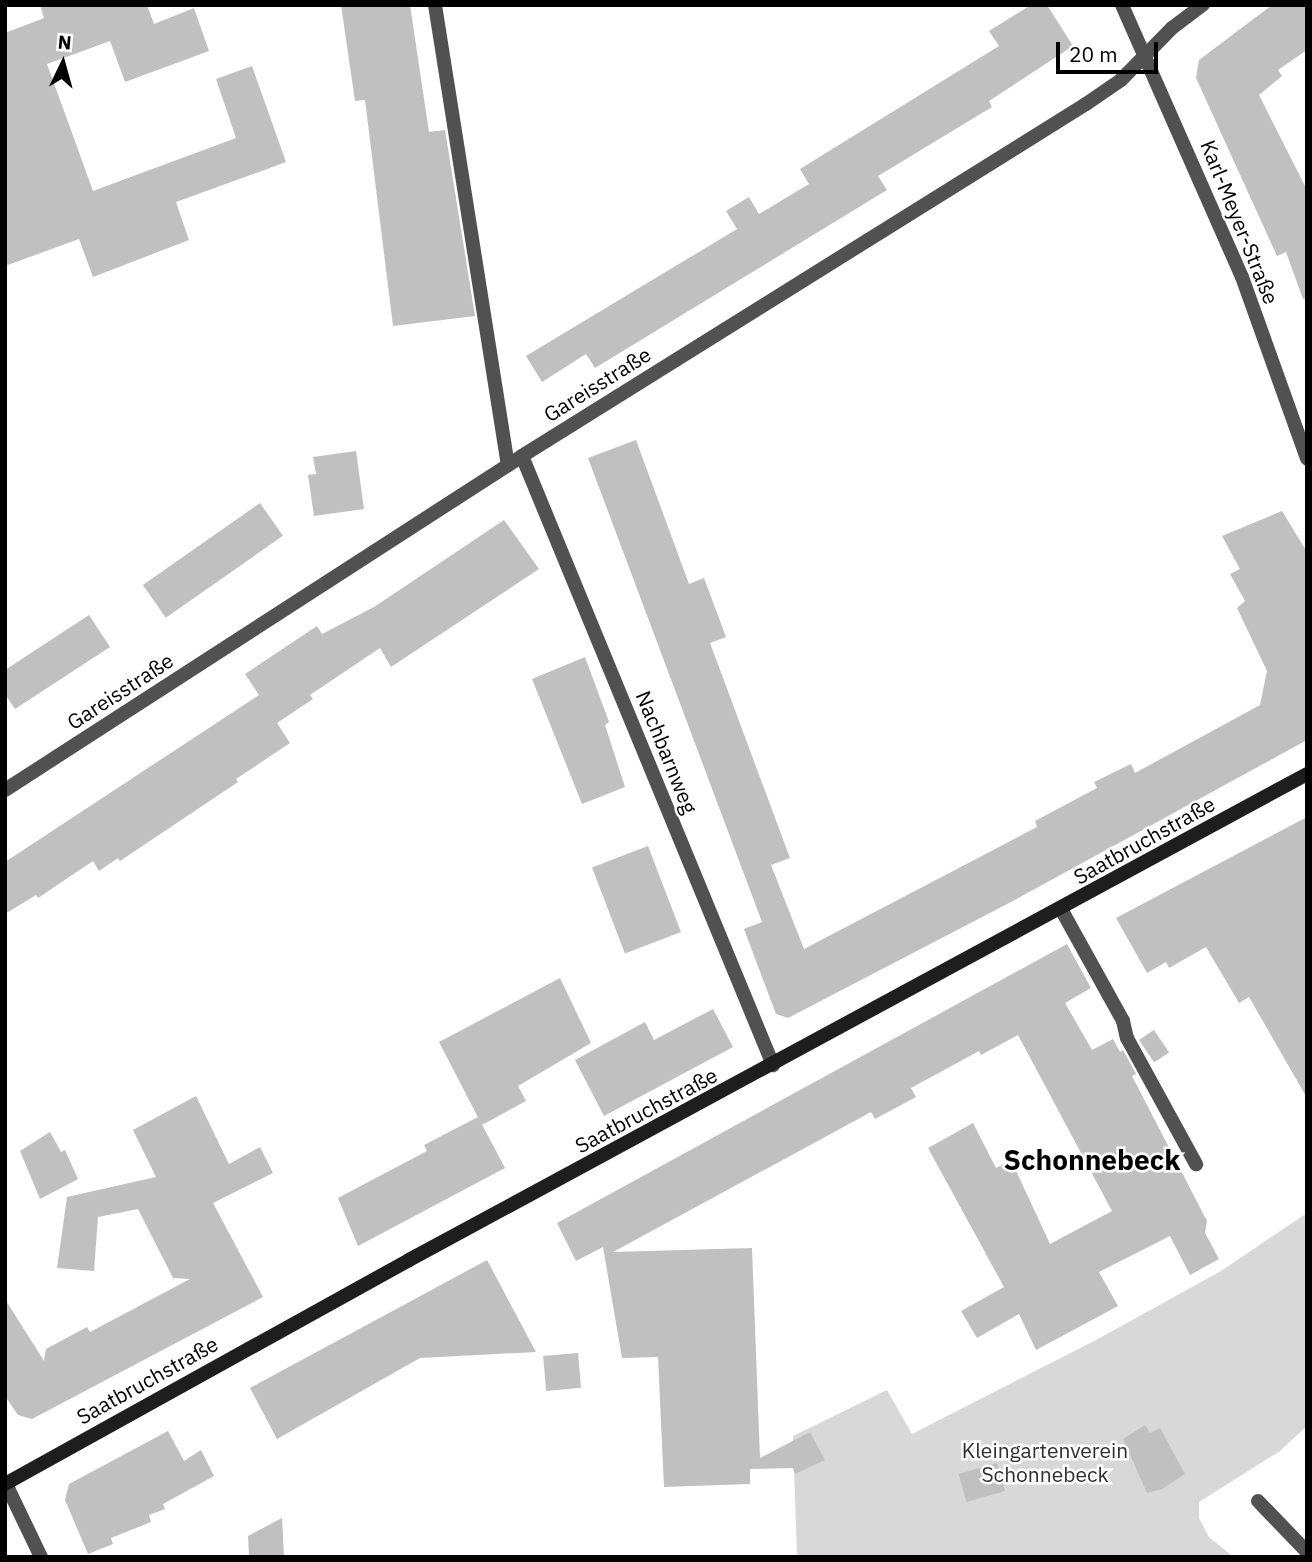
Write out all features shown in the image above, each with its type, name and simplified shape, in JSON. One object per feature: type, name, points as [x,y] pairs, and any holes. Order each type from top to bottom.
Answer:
[{"type":"main road","name":"Saatbruchstraße","points":[[5,1484],[409,1260],[1307,774]]},
{"type":"street","points":[[435,5],[508,465]]},
{"type":"street","name":"Karl-Meyer-Straße","points":[[1122,5],[1242,277],[1307,459]]},
{"type":"street","name":"Gareisstraße","points":[[5,790],[522,456],[1086,104],[1121,80],[1146,58],[1172,29],[1203,5]]},
{"type":"street","name":"Nachbarnweg","points":[[522,456],[773,1065]]},
{"type":"street","points":[[1061,909],[1124,1021],[1127,1038],[1196,1164]]},
{"type":"street","points":[[5,1484],[41,1557]]},
{"type":"street","points":[[1258,1501],[1307,1552]]},
{"type":"green space","name":"Kleingartenverein Schonnebeck","points":[[1307,1213],[1307,1426],[1280,1451],[1199,1502],[1199,1518],[1209,1537],[1231,1555],[797,1557],[793,1436],[887,1390],[912,1434],[1096,1340],[1221,1271]]},
{"type":"building","points":[[40,5],[147,5],[154,24],[194,8],[209,51],[125,82],[110,41],[47,64],[93,191],[236,138],[216,79],[252,66],[286,162],[176,202],[189,240],[93,277],[79,239],[5,266],[5,33],[44,18]]},
{"type":"building","points":[[341,5],[410,5],[429,132],[445,130],[475,316],[393,326],[365,100],[355,101]]},
{"type":"building","points":[[1031,5],[1047,5],[1073,46],[989,101],[992,107],[878,176],[887,190],[595,368],[586,354],[542,382],[526,356],[737,229],[726,211],[749,197],[759,214],[809,184],[800,169],[999,46],[989,31]]},
{"type":"building","points":[[1272,5],[1307,5],[1307,50],[1278,70],[1282,76],[1259,95],[1307,190],[1307,298],[1303,299],[1286,252],[1277,256],[1196,78],[1199,60]]},
{"type":"building","points":[[636,440],[689,584],[704,578],[726,637],[710,643],[790,858],[771,865],[804,949],[1037,827],[1035,821],[1097,788],[1094,782],[1131,764],[1135,773],[1260,705],[1267,671],[1237,608],[1245,601],[1230,574],[1240,569],[1222,536],[1282,511],[1307,552],[1307,740],[1011,902],[788,1018],[776,1014],[744,929],[762,922],[588,458]]},
{"type":"building","points":[[356,451],[364,509],[314,516],[308,475],[316,474],[313,457]]},
{"type":"building","points":[[260,503],[283,536],[166,618],[143,585]]},
{"type":"building","points":[[504,520],[539,569],[391,667],[380,648],[310,695],[313,699],[277,723],[290,743],[236,779],[238,782],[120,861],[118,858],[99,871],[93,861],[38,898],[36,895],[5,914],[5,862],[259,695],[245,674],[317,626],[322,634],[374,607]]},
{"type":"building","points":[[89,615],[110,647],[15,709],[5,694],[5,670]]},
{"type":"building","points":[[585,657],[609,722],[605,725],[625,787],[582,804],[532,679]]},
{"type":"building","points":[[1307,817],[1307,1098],[1249,997],[1239,1003],[1206,947],[1169,968],[1166,962],[1147,973],[1116,918]]},
{"type":"building","points":[[648,846],[681,932],[625,953],[592,868]]},
{"type":"building","points":[[1067,944],[1091,988],[1065,1003],[1092,1050],[1113,1039],[1120,1052],[1123,1050],[1136,1074],[1132,1076],[1207,1221],[1205,1233],[1219,1259],[1190,1275],[1170,1236],[1099,1272],[1118,1306],[1036,1350],[1019,1314],[977,1338],[961,1311],[1004,1287],[928,1148],[973,1123],[996,1168],[1011,1160],[1050,1244],[1112,1211],[1018,1035],[981,1055],[979,1051],[911,1088],[916,1097],[875,1119],[871,1112],[613,1252],[752,1248],[760,1458],[810,1432],[825,1460],[795,1474],[793,1468],[750,1469],[750,1484],[664,1487],[658,1357],[622,1358],[603,1247],[576,1261],[557,1223]]},
{"type":"building","points":[[560,978],[591,1043],[518,1086],[526,1101],[482,1125],[439,1042]]},
{"type":"building","points":[[713,1009],[733,1047],[604,1116],[575,1060],[645,1022],[654,1040]]},
{"type":"building","points":[[1154,1030],[1169,1052],[1154,1062],[1139,1040]]},
{"type":"building","points":[[196,1096],[229,1164],[260,1147],[273,1173],[213,1203],[263,1297],[32,1419],[18,1415],[5,1396],[5,1299],[44,1361],[46,1349],[87,1327],[90,1332],[190,1279],[173,1278],[138,1209],[98,1217],[94,1271],[57,1268],[67,1197],[156,1177],[133,1130]]},
{"type":"building","points":[[478,1117],[505,1168],[358,1246],[338,1198],[427,1151],[424,1145]]},
{"type":"building","points":[[50,1132],[61,1152],[65,1150],[78,1179],[40,1199],[20,1151]]},
{"type":"building","points":[[487,1260],[536,1352],[420,1358],[277,1439],[250,1388]]},
{"type":"building","points":[[578,1353],[581,1388],[546,1391],[543,1356]]},
{"type":"building","points":[[1145,1425],[1150,1433],[1160,1428],[1185,1474],[1162,1489],[1147,1493],[1123,1439]]},
{"type":"building","points":[[168,1431],[184,1461],[201,1450],[214,1476],[163,1504],[165,1509],[149,1515],[151,1522],[111,1538],[113,1544],[88,1554],[65,1500],[69,1484]]},
{"type":"building","points":[[997,1463],[1005,1491],[967,1502],[959,1474]]},
{"type":"building","points":[[282,1518],[284,1557],[249,1557],[248,1536]]},
{"type":"district","name":"Schonnebeck","points":[[1092,1160]]}]
